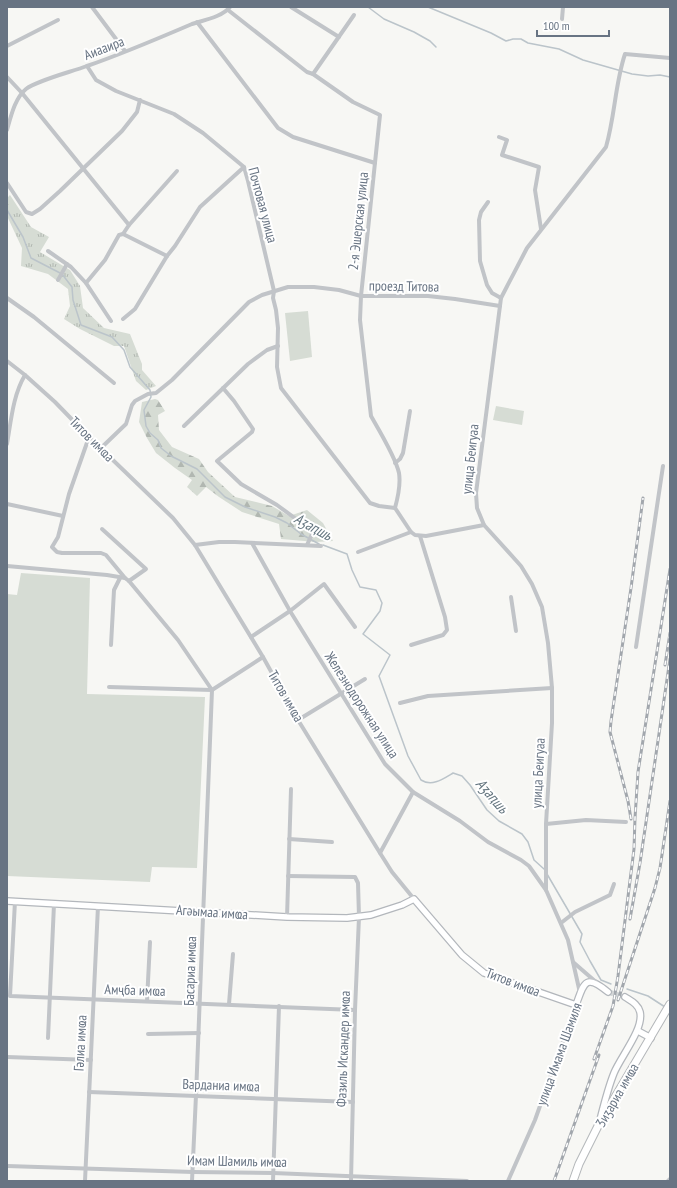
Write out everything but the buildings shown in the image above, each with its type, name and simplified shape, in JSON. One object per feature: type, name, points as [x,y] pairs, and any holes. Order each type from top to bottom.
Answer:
[{"type":"highway","name":"Ӡиӡариа имҩа","points":[[573,1181],[579,1164],[598,1126],[668,1007]]},
{"type":"street","points":[[92,7],[125,51]]},
{"type":"street","points":[[291,7],[339,37]]},
{"type":"street","points":[[562,19],[563,7]]},
{"type":"street","name":"Аиааира","points":[[22,93],[34,84],[87,66],[218,15],[229,9]]},
{"type":"street","name":"2-я Эшерская улица","points":[[229,9],[307,72],[314,74],[353,102],[380,115],[361,296],[360,320],[371,416],[379,429],[399,472],[399,494],[395,508]]},
{"type":"street","points":[[314,74],[354,15]]},
{"type":"street","points":[[7,46],[58,20]]},
{"type":"street","points":[[197,22],[278,128],[293,137],[375,163]]},
{"type":"street","name":"улица Беигуаа","points":[[546,878],[546,824],[552,723],[552,688],[545,621],[542,607],[535,590],[521,566],[484,525],[477,508],[476,493],[501,298],[527,248],[606,147],[610,132],[619,74],[625,54],[670,58]]},
{"type":"street","name":"Почтовая улица","points":[[87,66],[96,80],[116,91],[174,114],[204,133],[244,166],[274,291],[273,298],[278,328],[277,366],[281,388],[370,503],[395,508]]},
{"type":"street","points":[[7,77],[22,93],[129,225]]},
{"type":"street","points":[[7,130],[16,103],[22,93]]},
{"type":"street","points":[[7,183],[26,212],[32,214],[40,209],[83,170],[131,120],[137,112],[140,100]]},
{"type":"street","points":[[499,137],[506,140],[502,156],[539,167],[535,190],[541,229]]},
{"type":"street","points":[[123,319],[136,309],[167,256],[200,207],[244,166]]},
{"type":"street","points":[[86,283],[105,260],[119,235],[123,234],[129,225],[177,171]]},
{"type":"street","points":[[488,202],[481,212],[479,220],[480,260],[487,285],[492,293],[501,298]]},
{"type":"street","points":[[123,234],[167,256]]},
{"type":"street","points":[[48,251],[67,264],[86,283],[111,321]]},
{"type":"street","points":[[58,280],[67,264]]},
{"type":"street","name":"проезд Титова","points":[[101,448],[126,424],[132,405],[135,401],[148,394],[156,393],[172,380],[249,302],[258,297],[288,286],[339,290],[361,296],[428,296],[500,306]]},
{"type":"street","points":[[7,298],[114,383]]},
{"type":"street","points":[[184,426],[248,364],[267,350],[278,346]]},
{"type":"street","name":"Титов имҩа","points":[[7,361],[55,402],[173,518],[195,545],[263,657],[298,720],[392,872],[462,955],[484,973],[576,1005]]},
{"type":"street","points":[[7,444],[17,394],[25,375]]},
{"type":"street","points":[[223,388],[234,400],[253,429],[252,432],[217,461],[241,484],[277,505],[311,530],[311,536],[308,543]]},
{"type":"street","points":[[395,463],[400,459],[403,453],[410,411]]},
{"type":"street","points":[[89,436],[58,537],[52,547],[57,552],[62,553],[101,553],[106,555],[122,578]]},
{"type":"street","points":[[636,647],[663,466]]},
{"type":"street","points":[[7,504],[64,516]]},
{"type":"street","points":[[395,508],[411,532],[420,536],[484,525]]},
{"type":"street","points":[[102,529],[146,569],[129,581]]},
{"type":"street","points":[[358,552],[411,532]]},
{"type":"street","points":[[411,645],[443,635],[447,630],[445,617],[420,536]]},
{"type":"street","points":[[195,545],[219,542],[308,543],[321,546]]},
{"type":"street","name":"Железнодорожная улица","points":[[252,543],[290,611],[385,764],[413,792],[465,824],[488,842],[529,866],[546,890]]},
{"type":"street","points":[[7,566],[107,575],[129,581],[178,640],[212,690]]},
{"type":"street","points":[[111,645],[114,590],[122,578]]},
{"type":"street","points":[[251,637],[290,611],[324,584],[355,627]]},
{"type":"street","points":[[511,597],[516,631]]},
{"type":"street","points":[[109,687],[212,690],[263,657]]},
{"type":"street","points":[[298,720],[365,679]]},
{"type":"street","points":[[400,703],[428,696],[552,688]]},
{"type":"street","name":"Басариа имҩа","points":[[192,1181],[212,690]]},
{"type":"street","points":[[287,917],[291,788]]},
{"type":"street","points":[[380,853],[413,792]]},
{"type":"street","points":[[546,824],[586,820],[626,822]]},
{"type":"street","points":[[289,839],[332,842]]},
{"type":"street","name":"Фазиль Искандер имҩа","points":[[288,876],[355,877],[358,883],[360,917],[355,1010],[351,1181]]},
{"type":"street","name":"улица Имама Шамиля","points":[[508,1181],[535,1120],[580,994],[568,940],[546,890],[546,878]]},
{"type":"street","points":[[561,923],[575,912],[610,895],[614,884]]},
{"type":"street","name":"Агәымаа имҩа","points":[[7,901],[287,917],[347,918],[360,917],[402,905],[414,899]]},
{"type":"street","name":"Амҷба имҩа","points":[[15,901],[10,996],[355,1010]]},
{"type":"street","points":[[48,1038],[54,904]]},
{"type":"street","name":"Гәлиа имҩа","points":[[85,1181],[98,906]]},
{"type":"street","points":[[147,1001],[150,942]]},
{"type":"street","points":[[229,1004],[233,954]]},
{"type":"street","points":[[572,962],[608,992]]},
{"type":"street","points":[[580,994],[583,985],[587,982],[596,982]]},
{"type":"street","points":[[598,1126],[605,1099],[615,1072],[638,1030],[640,1012],[635,1004],[625,997]]},
{"type":"street","points":[[273,1181],[279,1006]]},
{"type":"street","points":[[638,1030],[651,1038]]},
{"type":"street","points":[[148,1034],[199,1032]]},
{"type":"street","points":[[7,1057],[91,1060]]},
{"type":"street","name":"Варданиа имҩа","points":[[89,1092],[353,1102]]},
{"type":"street","name":"Имам Шамиль имҩа","points":[[7,1166],[351,1175],[467,1181]]},
{"type":"green space","points":[[10,195],[31,227],[49,237],[40,252],[70,270],[80,286],[83,308],[104,328],[130,334],[142,364],[142,370],[156,386],[146,390],[136,381],[124,346],[114,346],[64,319],[70,306],[68,289],[48,274],[21,266],[22,248],[7,216],[7,198]]},
{"type":"green space","points":[[308,311],[312,357],[290,361],[285,313]]},
{"type":"green space","points":[[155,399],[158,400],[165,411],[158,415],[159,430],[172,447],[199,459],[208,472],[235,497],[272,506],[289,516],[307,510],[323,523],[333,541],[316,542],[281,539],[279,524],[242,512],[206,487],[197,496],[187,487],[192,480],[156,453],[139,422],[142,402]]},
{"type":"green space","points":[[496,406],[524,411],[522,425],[493,420]]},
{"type":"green space","points":[[21,573],[90,578],[87,694],[205,697],[197,868],[152,867],[150,882],[7,876],[7,594],[17,595]]},
{"type":"waterway","points":[[368,7],[384,19],[414,32],[430,41],[436,47]]},
{"type":"waterway","points":[[428,7],[491,33],[506,41],[521,39],[528,43],[559,49],[583,60],[632,74],[648,76],[660,75],[670,77]]},
{"type":"waterway","name":"Аӡаԥшь","points":[[7,210],[23,237],[31,258],[62,274],[72,287],[73,300],[81,325],[112,337],[124,350],[130,367],[150,390],[151,397],[144,410],[146,426],[150,433],[158,440],[161,448],[171,456],[197,469],[225,497],[245,507],[275,517],[319,544]]},
{"type":"waterway","name":"Аӡаԥшь","points":[[323,545],[347,554],[352,570],[360,587],[376,590],[382,603],[380,611],[363,634],[390,655],[379,676],[408,756],[421,780],[429,783],[441,780],[453,773],[462,776],[487,810],[499,821],[522,834],[528,842],[534,860],[544,869]]},
{"type":"waterway","name":"Аӡаԥшь","points":[[547,874],[582,934],[580,942],[601,980],[611,984]]},
{"type":"waterway","name":"Аӡаԥшь","points":[[627,989],[648,996],[665,1007]]},
{"type":"tunnel","points":[[608,992],[625,997]]},
{"type":"railway","points":[[631,819],[628,801],[610,732],[643,498]]},
{"type":"railway","points":[[594,1059],[613,1006],[618,976],[634,849],[638,772],[670,569]]},
{"type":"railway","points":[[665,665],[670,633]]},
{"type":"railway","points":[[630,919],[640,863],[670,659]]},
{"type":"railway","points":[[618,1000],[655,888],[660,868],[670,801]]},
{"type":"railway","points":[[554,1181],[599,1055]]}]
